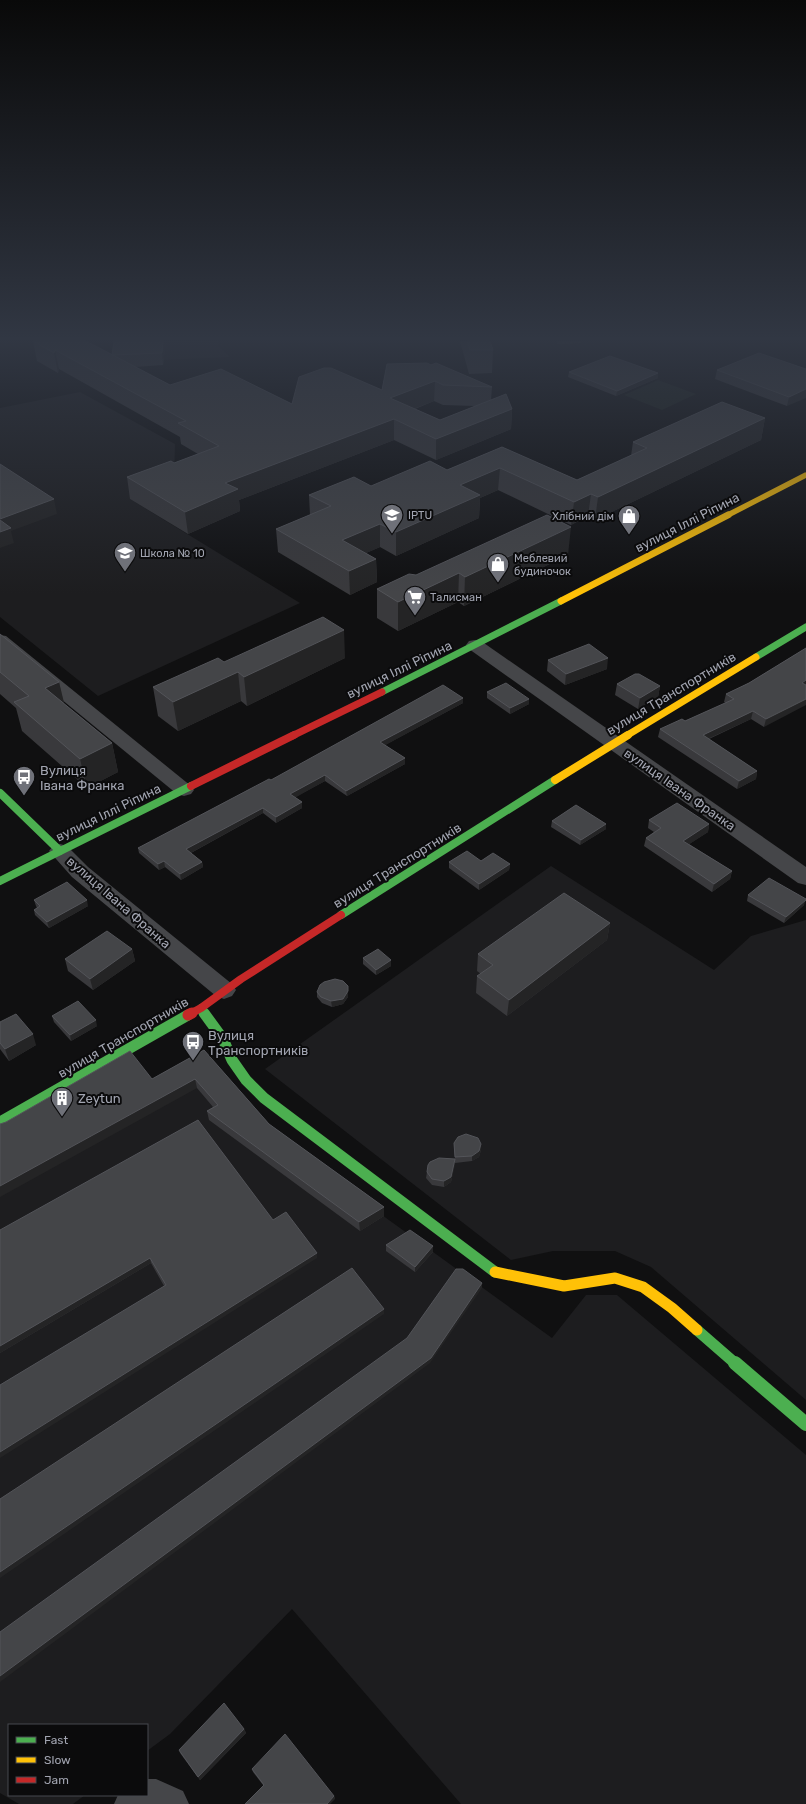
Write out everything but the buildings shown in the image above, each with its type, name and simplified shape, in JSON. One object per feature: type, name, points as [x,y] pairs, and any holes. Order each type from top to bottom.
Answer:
[{"type":"street","name":"вулиця Іллі Ріпина","points":[[0,881],[475,645],[806,474]]},
{"type":"street","name":"вулиця Транспортників","points":[[0,1122],[201,1008],[224,990],[613,743],[806,627]]},
{"type":"street","points":[[0,640],[184,790]]},
{"type":"street","name":"вулиця Івана Франка","points":[[475,645],[806,878]]},
{"type":"street","name":"вулиця Івана Франка","points":[[0,793],[80,872],[224,990]]},
{"type":"street","points":[[201,1008],[223,1038],[232,1060],[246,1080],[264,1098],[497,1274],[564,1286],[615,1278],[643,1287],[672,1308],[806,1424]]},
{"type":"street","points":[[133,1804],[137,1799],[156,1798],[170,1804]]},
{"type":"shaded area","name":"Школа № 10","points":[[0,425],[141,425],[175,444],[174,482],[130,499],[300,603],[98,696],[0,617]]},
{"type":"shaded area","points":[[551,866],[714,970],[751,936],[806,920],[806,1400],[651,1267],[615,1251],[553,1251],[511,1260],[265,1069]]},
{"type":"shaded area","points":[[206,1060],[270,1134],[552,1338],[586,1295],[617,1295],[806,1455],[806,1804],[461,1804],[292,1609],[170,1734],[148,1750],[148,1724],[8,1724],[8,1796],[84,1796],[73,1804],[19,1804],[0,1793],[0,1173]]},
{"type":"traffic: fast","points":[[382,692],[561,601]]},
{"type":"traffic: fast","points":[[756,657],[806,627]]},
{"type":"traffic: fast","points":[[341,915],[555,780]]},
{"type":"traffic: fast","points":[[0,881],[191,786]]},
{"type":"traffic: fast","points":[[0,793],[60,851]]},
{"type":"traffic: fast","points":[[201,1008],[223,1039],[232,1060],[246,1080],[264,1098],[495,1272]]},
{"type":"traffic: fast","points":[[0,1122],[188,1015]]},
{"type":"traffic: fast","points":[[697,1330],[806,1424]]},
{"type":"traffic: slow","points":[[561,601],[806,475]]},
{"type":"traffic: slow","points":[[555,780],[756,657]]},
{"type":"traffic: slow","points":[[495,1272],[564,1286],[615,1278],[643,1287],[672,1308],[697,1330]]},
{"type":"traffic: jam","points":[[191,786],[382,692]]},
{"type":"traffic: jam","points":[[188,1015],[201,1008],[241,979],[341,915]]},
{"type":"place","name":"IPTU","points":[[392,534]]},
{"type":"place","name":"Хлібний дім","points":[[629,536]]},
{"type":"place","name":"Школа № 10","points":[[125,572]]},
{"type":"place","name":"Меблевий будиночок","points":[[498,584]]},
{"type":"place","name":"Талисман","points":[[415,616]]},
{"type":"place","name":"Вулиця Івана Франка","points":[[24,796]]},
{"type":"place","name":"Вулиця Транспортників","points":[[193,1062]]},
{"type":"place","name":"Zeytun","points":[[62,1118]]}]
